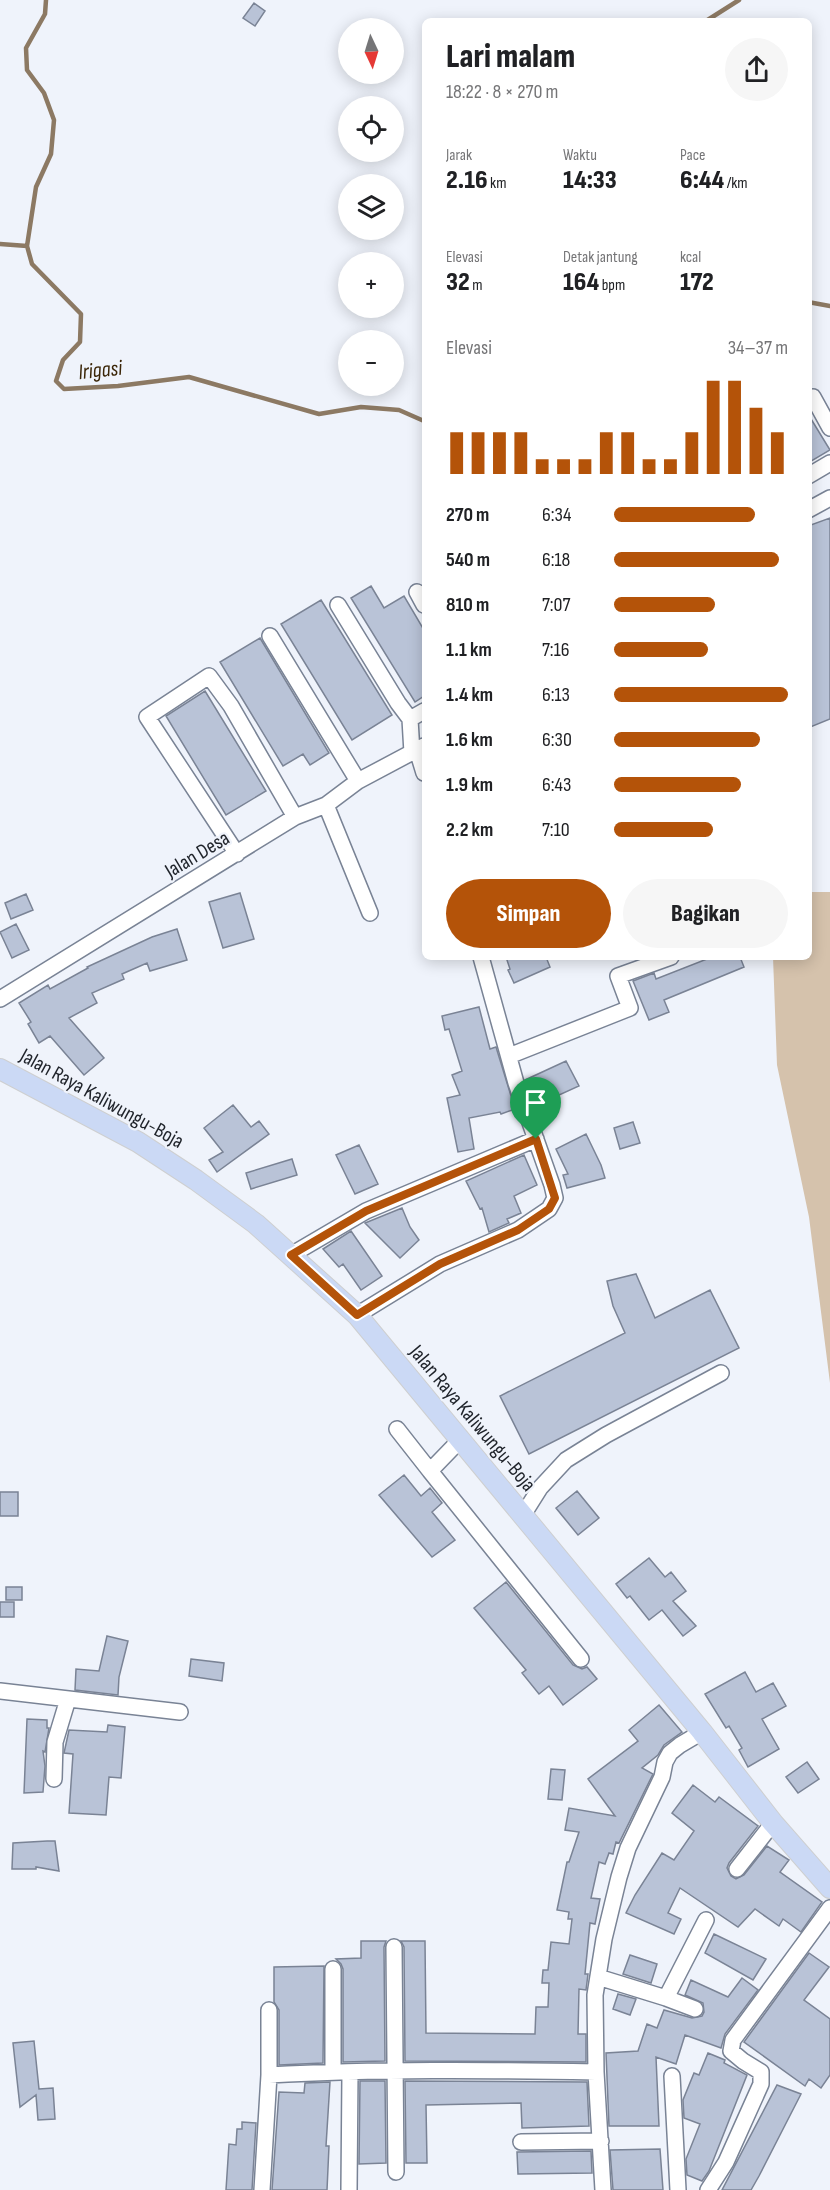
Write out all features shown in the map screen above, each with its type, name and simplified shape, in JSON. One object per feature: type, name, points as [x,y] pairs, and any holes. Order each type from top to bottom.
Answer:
[{"type":"main road","name":"Jalan Raya Kaliwungu-Boja","points":[[0,1069],[138,1142],[196,1180],[256,1224],[357,1315],[702,1732],[773,1823],[830,1888]]},
{"type":"street","points":[[813,397],[830,428]]},
{"type":"street","points":[[812,474],[830,463]]},
{"type":"street","points":[[812,508],[830,498]]},
{"type":"street","points":[[338,605],[410,719],[422,765]]},
{"type":"street","points":[[270,636],[358,781]]},
{"type":"street","points":[[237,855],[147,717],[209,676],[231,706],[295,818]]},
{"type":"street","points":[[410,719],[422,712]]},
{"type":"street","name":"Jalan Desa","points":[[0,999],[295,818],[326,805],[358,781],[418,750]]},
{"type":"street","points":[[326,805],[370,913]]},
{"type":"street","points":[[357,1315],[440,1264],[518,1230],[549,1209],[555,1198],[516,1083],[482,960]]},
{"type":"street","points":[[510,1056],[630,1008],[618,976],[663,960]]},
{"type":"street","points":[[291,1255],[366,1211],[536,1139]]},
{"type":"street","points":[[523,1515],[540,1488],[566,1460],[606,1435],[721,1373]]},
{"type":"street","points":[[397,1429],[581,1659]]},
{"type":"street","points":[[430,1471],[460,1440]]},
{"type":"street","points":[[0,1690],[180,1712]]},
{"type":"street","points":[[54,1779],[55,1742],[68,1699]]},
{"type":"street","points":[[603,2190],[596,2072],[595,1995],[604,1939],[628,1848],[662,1777],[665,1762],[670,1753],[702,1732]]},
{"type":"street","points":[[737,1869],[773,1823]]},
{"type":"street","points":[[708,2190],[726,2162],[761,2084],[761,2072],[731,2050],[733,2040],[830,1908]]},
{"type":"street","points":[[666,1998],[706,1920]]},
{"type":"street","points":[[394,1947],[396,2172]]},
{"type":"street","points":[[333,1969],[333,2071]]},
{"type":"street","points":[[598,1977],[695,2009]]},
{"type":"street","points":[[262,2190],[269,2075],[269,2010]]},
{"type":"street","points":[[269,2075],[333,2071],[350,2073],[394,2069],[596,2072]]},
{"type":"street","points":[[349,2190],[350,2073]]},
{"type":"street","points":[[672,2076],[678,2190]]},
{"type":"street","points":[[521,2142],[601,2141]]},
{"type":"shaded area","points":[[812,892],[830,892],[830,1383],[809,1217],[777,1065],[773,960],[812,960]]},
{"type":"building","points":[[254,3],[265,11],[255,26],[243,18]]},
{"type":"building","points":[[812,421],[830,450],[812,461]]},
{"type":"building","points":[[830,518],[830,719],[812,726],[812,525]]},
{"type":"building","points":[[371,586],[384,608],[404,596],[422,627],[422,697],[415,702],[351,598]]},
{"type":"building","points":[[321,600],[392,715],[352,740],[281,624]]},
{"type":"building","points":[[260,638],[329,753],[310,765],[303,754],[283,766],[220,662]]},
{"type":"building","points":[[205,691],[266,791],[226,815],[166,716]]},
{"type":"building","points":[[240,893],[254,939],[223,948],[209,902]]},
{"type":"building","points":[[26,894],[33,910],[11,919],[5,903]]},
{"type":"building","points":[[16,924],[29,950],[12,958],[0,932]]},
{"type":"building","points":[[177,929],[187,960],[150,971],[147,963],[122,974],[124,979],[92,993],[97,1003],[69,1018],[104,1058],[84,1075],[50,1036],[39,1043],[28,1024],[31,1022],[19,1003],[48,985],[50,989],[87,967],[152,937]]},
{"type":"building","points":[[507,960],[547,960],[550,967],[514,983],[508,970],[510,969]]},
{"type":"building","points":[[704,960],[741,960],[744,967],[664,1000],[669,1012],[649,1020],[633,981],[654,973],[656,979]]},
{"type":"building","points":[[479,1007],[490,1049],[496,1047],[515,1109],[501,1114],[500,1112],[469,1118],[474,1149],[458,1152],[447,1098],[460,1095],[452,1075],[462,1071],[449,1029],[445,1030],[442,1016]]},
{"type":"building","points":[[566,1061],[579,1086],[535,1106],[525,1080]]},
{"type":"building","points":[[233,1105],[251,1127],[259,1121],[269,1134],[217,1172],[209,1160],[223,1152],[204,1128]]},
{"type":"building","points":[[633,1122],[640,1143],[620,1149],[614,1128]]},
{"type":"building","points":[[586,1134],[605,1178],[567,1188],[563,1175],[568,1174],[556,1149]]},
{"type":"building","points":[[359,1145],[378,1184],[355,1194],[336,1155]]},
{"type":"building","points":[[524,1155],[537,1185],[514,1196],[521,1213],[507,1219],[509,1223],[489,1232],[482,1208],[480,1209],[466,1181]]},
{"type":"building","points":[[292,1159],[297,1175],[251,1189],[246,1173]]},
{"type":"building","points":[[402,1208],[410,1227],[419,1240],[400,1258],[365,1223]]},
{"type":"building","points":[[351,1231],[382,1276],[361,1290],[343,1264],[339,1267],[323,1249]]},
{"type":"building","points":[[636,1274],[655,1318],[710,1290],[739,1348],[529,1454],[500,1396],[625,1333],[613,1306],[607,1281]]},
{"type":"building","points":[[404,1475],[421,1496],[430,1488],[442,1503],[432,1512],[455,1540],[432,1557],[379,1495]]},
{"type":"building","points":[[577,1491],[599,1518],[578,1535],[556,1508]]},
{"type":"building","points":[[0,1492],[18,1492],[18,1516],[0,1516]]},
{"type":"building","points":[[649,1558],[665,1577],[671,1572],[686,1591],[673,1601],[696,1626],[683,1636],[662,1610],[649,1620],[630,1596],[627,1598],[616,1584]]},
{"type":"building","points":[[506,1582],[573,1665],[582,1669],[587,1667],[597,1679],[563,1705],[549,1686],[539,1694],[522,1673],[526,1670],[474,1608]]},
{"type":"building","points":[[6,1587],[22,1587],[22,1600],[6,1600]]},
{"type":"building","points":[[0,1602],[14,1602],[14,1617],[0,1617]]},
{"type":"building","points":[[107,1636],[128,1641],[119,1677],[118,1695],[75,1690],[76,1669],[99,1671]]},
{"type":"building","points":[[191,1659],[224,1663],[222,1681],[189,1676]]},
{"type":"building","points":[[745,1672],[756,1692],[773,1683],[786,1706],[762,1719],[779,1749],[748,1767],[739,1750],[742,1748],[729,1726],[726,1728],[705,1694]]},
{"type":"building","points":[[659,1705],[682,1732],[664,1745],[658,1755],[642,1768],[653,1774],[619,1843],[616,1842],[613,1854],[609,1853],[605,1864],[599,1862],[591,1898],[600,1899],[595,1924],[590,1923],[585,1974],[588,1974],[586,1990],[579,1989],[578,2034],[586,2034],[586,2062],[405,2061],[404,1947],[401,1941],[425,1941],[426,2033],[535,2034],[536,2007],[548,2007],[549,1983],[542,1983],[543,1970],[548,1970],[551,1942],[569,1944],[572,1919],[568,1919],[569,1912],[557,1910],[567,1862],[569,1862],[579,1832],[565,1830],[569,1808],[615,1816],[588,1779],[638,1741],[629,1730]]},
{"type":"building","points":[[27,1719],[47,1720],[47,1728],[49,1728],[45,1752],[43,1751],[45,1766],[43,1792],[24,1793]]},
{"type":"building","points":[[108,1725],[125,1727],[121,1778],[109,1777],[106,1815],[69,1813],[73,1754],[64,1753],[69,1730],[107,1732]]},
{"type":"building","points":[[807,1762],[819,1779],[798,1793],[786,1777]]},
{"type":"building","points":[[551,1769],[565,1770],[562,1800],[548,1799]]},
{"type":"building","points":[[693,1785],[715,1802],[719,1797],[758,1826],[729,1863],[727,1868],[731,1876],[736,1879],[744,1875],[767,1846],[789,1860],[780,1872],[822,1902],[801,1932],[783,1919],[779,1926],[755,1909],[738,1927],[680,1888],[668,1913],[681,1919],[674,1934],[626,1913],[662,1853],[674,1860],[694,1831],[672,1813]]},
{"type":"building","points":[[55,1841],[59,1871],[36,1867],[36,1869],[12,1869],[13,1843]]},
{"type":"building","points":[[714,1934],[766,1959],[753,1980],[705,1953]]},
{"type":"building","points":[[361,1941],[386,1941],[384,1947],[385,2061],[343,2062],[343,1969],[336,1959],[361,1958]]},
{"type":"building","points":[[809,1953],[829,1967],[804,2000],[830,2019],[830,2075],[821,2088],[809,2079],[805,2086],[744,2042]]},
{"type":"building","points":[[630,1955],[657,1964],[651,1983],[623,1974]]},
{"type":"building","points":[[324,1966],[323,2063],[279,2065],[279,2010],[274,2002],[274,1967]]},
{"type":"building","points":[[742,1978],[758,1990],[725,2034],[721,2048],[685,2035],[676,2064],[656,2057],[659,2126],[609,2126],[606,2053],[638,2051],[647,2024],[657,2028],[664,2010],[692,2018],[702,2016],[703,2003],[685,1995],[691,1980],[728,1997]]},
{"type":"building","points":[[618,1994],[636,1999],[630,2015],[613,2009]]},
{"type":"building","points":[[34,2041],[39,2089],[53,2088],[55,2119],[38,2120],[36,2095],[20,2107],[13,2043]]},
{"type":"building","points":[[708,2053],[725,2060],[724,2063],[747,2075],[709,2171],[702,2181],[687,2175],[686,2159],[700,2124],[684,2118],[683,2100],[694,2073],[699,2075]]},
{"type":"building","points":[[360,2081],[385,2081],[386,2163],[359,2164]]},
{"type":"building","points":[[405,2081],[587,2082],[589,2126],[522,2128],[521,2103],[426,2105],[427,2163],[406,2163]]},
{"type":"building","points":[[330,2082],[326,2146],[329,2146],[327,2190],[272,2190],[279,2092],[304,2093],[305,2083]]},
{"type":"building","points":[[777,2085],[801,2094],[759,2176],[751,2190],[722,2190]]},
{"type":"building","points":[[242,2122],[256,2123],[252,2190],[226,2190],[229,2144],[236,2145],[237,2129],[242,2129]]},
{"type":"building","points":[[660,2149],[663,2190],[613,2190],[610,2150]]},
{"type":"building","points":[[591,2151],[592,2173],[518,2174],[517,2152]]},
{"type":"waterway","name":"Irigasi","points":[[46,0],[45,14],[26,48],[27,70],[44,93],[54,120],[51,154],[36,187],[27,246],[32,264],[81,314],[80,342],[63,360],[56,381],[64,389],[118,386],[189,377],[319,414],[361,407],[399,410],[422,420]]},
{"type":"waterway","name":"Irigasi","points":[[711,18],[739,0]]},
{"type":"waterway","points":[[0,244],[27,246]]},
{"type":"waterway","name":"Irigasi","points":[[812,303],[830,306]]},
{"type":"route","points":[[536,1139],[555,1198],[549,1209],[518,1230],[440,1264],[357,1315],[291,1255],[366,1211],[536,1139]]}]
